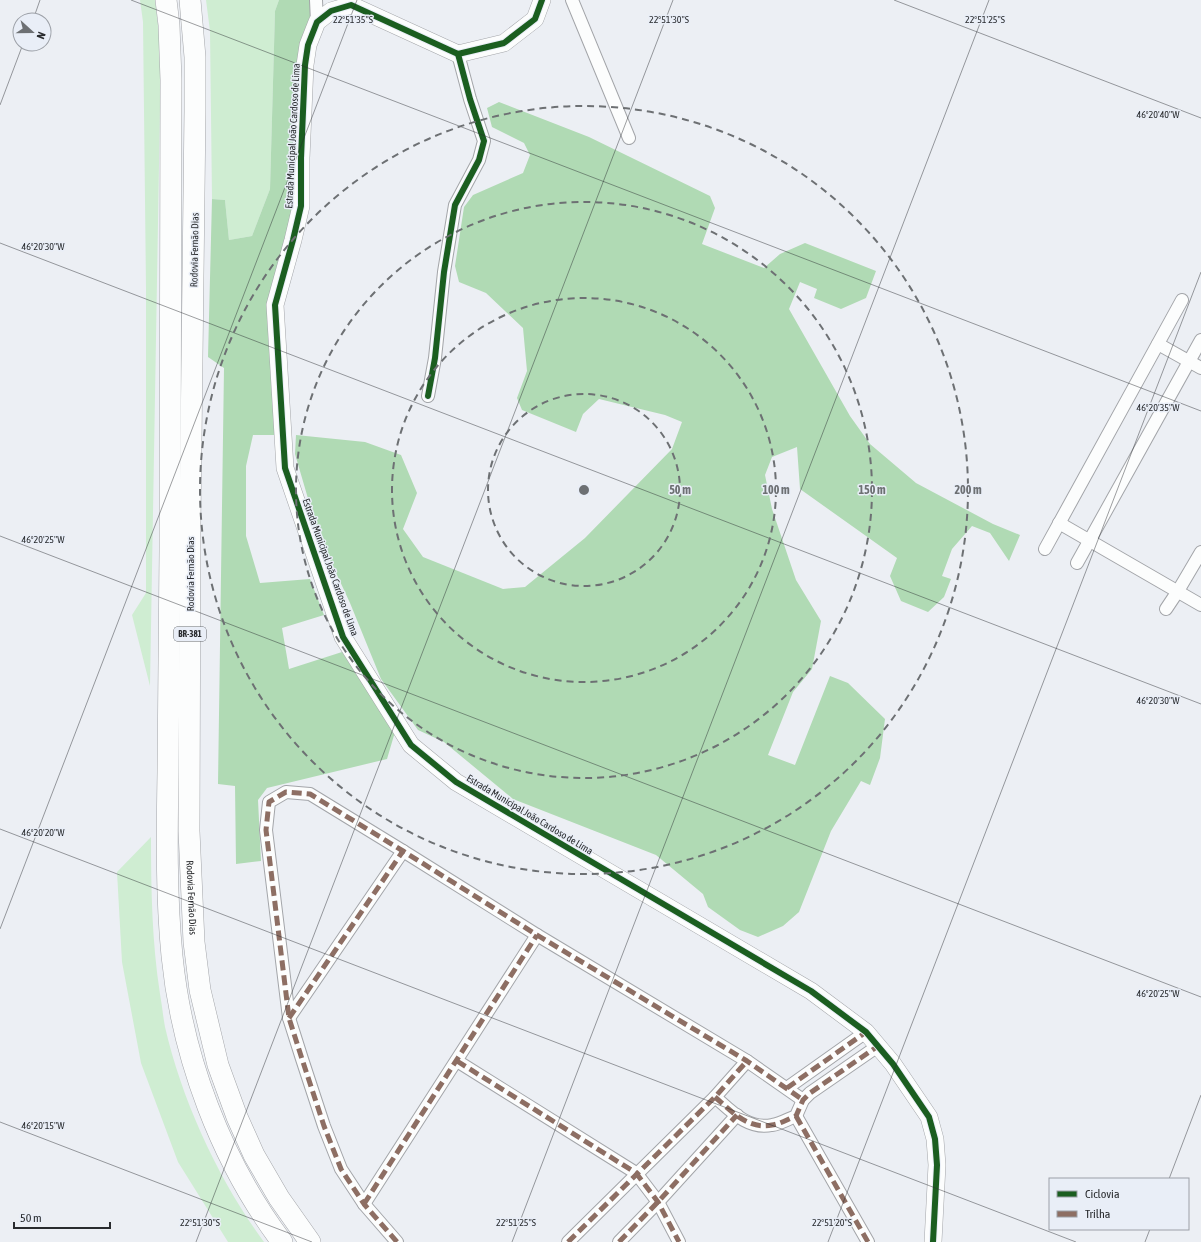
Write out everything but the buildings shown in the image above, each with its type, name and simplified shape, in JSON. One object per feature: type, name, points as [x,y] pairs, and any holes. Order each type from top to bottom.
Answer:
[{"type":"highway","name":"Rodovia Fernão Dias","points":[[166,0],[169,25],[171,80],[170,514],[167,836],[168,903],[172,958],[180,1012],[206,1103],[224,1146],[248,1191],[282,1242]]},
{"type":"highway","name":"Rodovia Fernão Dias","points":[[190,0],[195,57],[190,524],[189,815],[194,942],[200,990],[218,1065],[237,1117],[254,1155],[279,1198],[310,1242]]},
{"type":"street","points":[[316,0],[317,22]]},
{"type":"street","points":[[317,22],[331,11],[351,5],[458,54],[504,43],[535,19],[542,0]]},
{"type":"street","points":[[572,0],[629,138]]},
{"type":"street","name":"Estrada Municipal João Cardoso de Lima","points":[[317,22],[308,45],[305,65],[301,158],[301,206],[275,305],[285,468],[343,637],[411,745],[456,782],[811,991],[866,1032],[893,1064],[929,1117],[935,1139],[937,1165],[933,1242]]},
{"type":"street","points":[[428,396],[435,358],[444,272],[455,204],[479,160],[484,141],[470,99],[458,54]]},
{"type":"street","points":[[1045,549],[1182,300]]},
{"type":"street","points":[[1077,563],[1201,340]]},
{"type":"street","points":[[1158,344],[1201,368]]},
{"type":"street","points":[[1059,523],[1201,605]]},
{"type":"street","points":[[1166,609],[1201,552]]},
{"type":"street","points":[[397,1242],[364,1204],[340,1169],[324,1126],[289,1018],[266,830],[269,802],[286,792],[310,794],[537,936],[747,1061],[803,1100]]},
{"type":"street","points":[[289,1018],[403,851]]},
{"type":"street","points":[[364,1204],[537,936]]},
{"type":"street","points":[[787,1088],[866,1032]]},
{"type":"street","points":[[714,1097],[746,1122],[772,1126],[796,1116],[803,1100],[810,1093],[878,1046]]},
{"type":"street","points":[[457,1061],[636,1173],[658,1202],[679,1242]]},
{"type":"street","points":[[568,1242],[714,1097],[747,1061]]},
{"type":"street","points":[[619,1242],[658,1202],[737,1115]]},
{"type":"street","points":[[796,1116],[868,1242]]},
{"type":"green space","points":[[140,0],[155,0],[161,49],[150,686],[132,615],[146,593],[146,288],[143,22]]},
{"type":"green space","points":[[206,0],[279,0],[275,11],[270,189],[252,236],[229,240],[225,200],[212,199],[210,31]]},
{"type":"green space","points":[[279,0],[311,0],[312,18],[295,203],[270,305],[278,435],[253,435],[246,466],[246,536],[260,583],[310,579],[324,615],[282,628],[289,669],[342,652],[395,732],[387,759],[267,788],[258,800],[261,861],[236,864],[235,786],[218,784],[224,368],[208,357],[212,199],[225,200],[229,240],[252,236],[270,189],[275,11]]},
{"type":"green space","points":[[499,102],[589,137],[710,196],[715,208],[702,244],[764,268],[780,254],[805,243],[876,271],[866,298],[841,309],[814,298],[817,289],[800,282],[789,309],[850,416],[870,444],[916,483],[993,524],[1020,535],[1009,561],[990,533],[972,526],[952,549],[942,576],[951,579],[944,597],[928,612],[901,601],[890,576],[897,558],[800,489],[797,447],[772,457],[765,475],[772,509],[796,580],[821,621],[812,669],[793,692],[768,755],[795,765],[830,676],[848,683],[885,719],[880,758],[870,785],[861,781],[831,831],[799,912],[783,926],[758,937],[740,930],[708,907],[703,894],[656,855],[513,799],[444,742],[418,730],[381,679],[350,603],[319,536],[295,454],[296,435],[365,442],[401,455],[417,493],[403,529],[423,557],[503,589],[525,587],[585,538],[672,449],[682,422],[665,415],[599,399],[583,414],[576,432],[522,410],[517,398],[527,371],[523,328],[486,293],[459,282],[455,266],[464,207],[473,195],[523,173],[530,155],[524,143],[492,127],[487,108]]},
{"type":"green space","points":[[151,837],[155,955],[164,1023],[172,1055],[192,1111],[217,1167],[264,1242],[228,1242],[178,1162],[141,1063],[122,962],[117,872]]},
{"type":"marked path","points":[[397,1242],[364,1204],[341,1169],[324,1126],[289,1018],[266,830],[269,802],[286,792],[310,794],[537,935],[747,1061],[803,1100]]},
{"type":"marked path","points":[[289,1018],[403,851]]},
{"type":"marked path","points":[[364,1204],[537,935]]},
{"type":"marked path","points":[[787,1088],[866,1032]]},
{"type":"marked path","points":[[715,1097],[740,1118],[748,1122],[763,1126],[778,1124],[796,1116],[803,1100],[810,1093],[878,1046]]},
{"type":"marked path","points":[[457,1061],[636,1173],[658,1202],[679,1242]]},
{"type":"marked path","points":[[568,1242],[715,1097],[747,1061]]},
{"type":"marked path","points":[[619,1242],[658,1202],[737,1115]]},
{"type":"marked path","points":[[796,1116],[868,1242]]},
{"type":"cycle path","points":[[542,0],[535,19],[504,43],[458,54],[351,5],[331,11],[317,22],[308,45],[305,65],[301,158],[301,206],[275,305],[285,468],[343,637],[411,745],[456,782],[811,991],[866,1032],[893,1064],[929,1117],[935,1139],[937,1165],[933,1242]]},
{"type":"cycle path","points":[[428,396],[435,358],[444,272],[455,205],[479,160],[484,141],[470,99],[458,54]]}]
